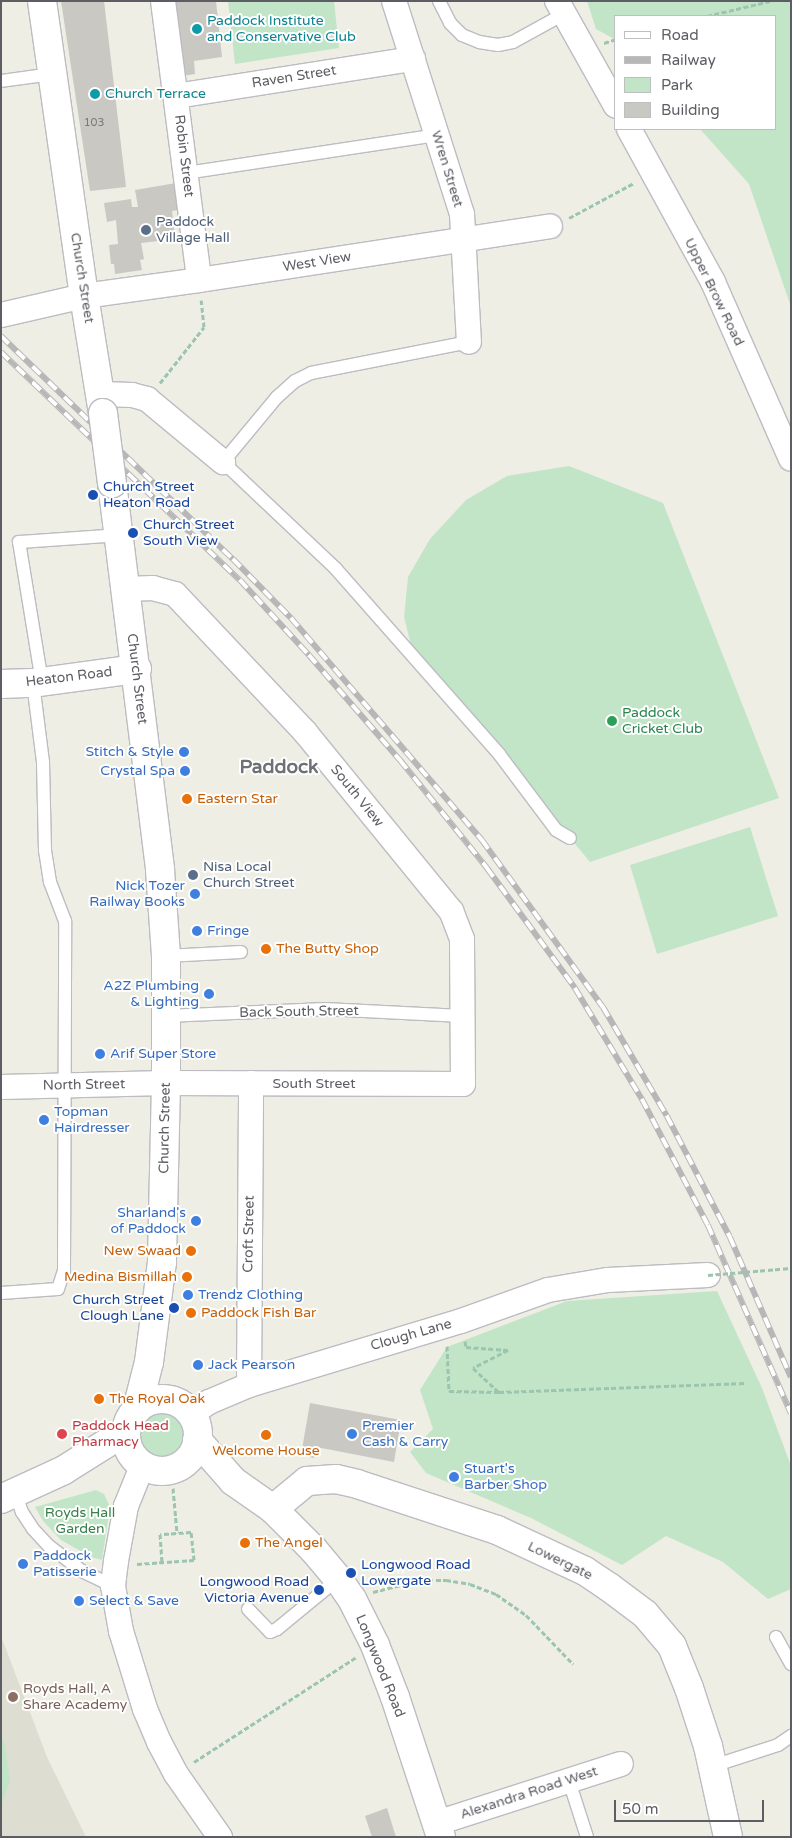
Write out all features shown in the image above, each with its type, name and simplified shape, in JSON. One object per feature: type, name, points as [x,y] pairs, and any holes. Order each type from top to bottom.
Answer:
[{"type":"street","name":"Church Street","points":[[42,1],[84,296],[102,404],[124,589],[137,669],[160,870],[166,956],[166,1083],[162,1262],[149,1362],[131,1420]]},
{"type":"street","name":"Robin Street","points":[[163,1],[199,280]]},
{"type":"street","name":"Wren Street","points":[[394,1],[462,214],[469,342]]},
{"type":"street","points":[[560,8],[614,102]]},
{"type":"street","name":"Raven Street","points":[[176,96],[413,59]]},
{"type":"street","name":"Upper Brow Road","points":[[630,130],[713,282],[791,459]]},
{"type":"street","name":"West View","points":[[6,314],[84,296],[462,240],[557,223]]},
{"type":"street","points":[[102,404],[132,395],[147,399],[223,462]]},
{"type":"street","name":"South View","points":[[124,589],[153,588],[175,594],[306,734],[451,911],[462,939],[463,1084]]},
{"type":"street","name":"Heaton Road","points":[[1,684],[37,682],[137,669]]},
{"type":"street","name":"North Street","points":[[1,1087],[166,1083]]},
{"type":"street","name":"South Street","points":[[166,1083],[463,1084]]},
{"type":"street","name":"Croft Street","points":[[249,1385],[248,1252],[251,1083]]},
{"type":"street","name":"Clough Lane","points":[[181,1407],[209,1402],[249,1385],[453,1323],[548,1290],[637,1269],[708,1275]]},
{"type":"street","points":[[131,1420],[130,1452],[149,1468],[167,1470],[191,1451],[198,1430],[149,1362]]},
{"type":"street","points":[[8,1497],[64,1470],[131,1420],[150,1400],[181,1407]]},
{"type":"street","name":"Longwood Road","points":[[191,1451],[273,1509],[313,1549],[345,1589],[375,1645],[395,1697],[439,1830]]},
{"type":"street","points":[[64,1470],[140,1462]]},
{"type":"street","points":[[140,1462],[126,1506],[113,1586],[121,1631],[132,1672],[159,1742],[176,1774],[220,1837]]},
{"type":"street","name":"Lowergate","points":[[273,1509],[307,1481],[336,1479],[388,1492],[482,1524],[585,1571],[645,1614],[672,1646],[689,1688],[713,1766],[728,1837]]},
{"type":"street","name":"Alexandra Road West","points":[[439,1830],[569,1781],[621,1764]]},
{"type":"lane","points":[[439,1],[450,23],[462,35],[479,42],[498,45],[513,42],[560,8]]},
{"type":"lane","points":[[1,81],[52,74]]},
{"type":"lane","points":[[186,173],[437,135]]},
{"type":"lane","points":[[469,342],[311,373],[295,381],[277,397],[223,462],[336,569],[499,754],[556,830],[570,838]]},
{"type":"lane","points":[[1,1293],[58,1289],[64,1271],[65,921],[50,882],[45,850],[43,762],[37,682],[19,542],[118,535]]},
{"type":"lane","points":[[166,956],[242,952]]},
{"type":"lane","name":"Back South Street","points":[[166,1016],[325,1009],[462,1016]]},
{"type":"lane","points":[[8,1497],[49,1546],[82,1571],[113,1586]]},
{"type":"lane","points":[[248,1609],[270,1632],[345,1589]]},
{"type":"lane","points":[[776,1638],[791,1664]]},
{"type":"lane","points":[[713,1766],[778,1745],[791,1736]]},
{"type":"lane","points":[[569,1781],[586,1837]]},
{"type":"path","points":[[711,15],[770,1]]},
{"type":"path","points":[[557,223],[638,182]]},
{"type":"path","points":[[147,399],[204,327],[199,280]]},
{"type":"path","points":[[708,1275],[791,1268]]},
{"type":"path","points":[[453,1323],[466,1347],[508,1350],[473,1368],[500,1392]]},
{"type":"path","points":[[453,1323],[449,1391],[500,1392],[746,1383]]},
{"type":"path","points":[[173,1488],[177,1533]]},
{"type":"path","points":[[116,1562],[139,1564],[194,1560],[192,1532],[160,1534],[162,1562]]},
{"type":"path","points":[[345,1589],[420,1580],[446,1580],[470,1584],[496,1594],[526,1615],[573,1664]]},
{"type":"path","points":[[176,1774],[375,1645]]},
{"type":"shaded area","name":"Royds Hall, A Share Academy","points":[[1,1636],[47,1757],[86,1837],[1,1837]]},
{"type":"green space","points":[[228,1],[334,1],[339,48],[235,64]]},
{"type":"green space","points":[[587,1],[791,1],[791,307],[749,184],[701,130],[777,130],[777,15],[614,15],[614,39],[596,29]]},
{"type":"green space","name":"Paddock Cricket Club","points":[[569,466],[663,503],[779,798],[590,862],[411,645],[404,617],[408,577],[430,539],[466,500],[507,476]]},
{"type":"green space","points":[[750,827],[778,916],[657,954],[630,865]]},
{"type":"green space","points":[[717,1291],[762,1388],[791,1466],[791,1589],[768,1599],[723,1562],[666,1536],[622,1565],[531,1518],[426,1473],[410,1452],[433,1429],[420,1390],[447,1347],[567,1301]]},
{"type":"green space","points":[[160,1410],[169,1412],[177,1417],[182,1425],[184,1434],[182,1443],[177,1451],[169,1456],[160,1458],[151,1456],[143,1451],[138,1443],[136,1434],[138,1425],[143,1417],[151,1412]]},
{"type":"green space","name":"Royds Hall Garden","points":[[96,1490],[104,1494],[110,1507],[102,1560],[91,1557],[61,1540],[43,1521],[35,1507]]},
{"type":"green space","points":[[1,1734],[5,1745],[10,1781],[1,1807]]},
{"type":"building","name":"Church Terrace","points":[[61,1],[104,1],[126,187],[90,191]]},
{"type":"building","name":"Paddock Institute and Conservative Club","points":[[171,1],[216,1],[222,57],[194,61],[195,74],[182,76]]},
{"type":"building","name":"Paddock Village Hall","points":[[182,182],[185,209],[172,211],[175,239],[141,243],[144,259],[140,260],[142,270],[115,274],[114,264],[111,264],[109,245],[118,244],[116,220],[107,222],[104,203],[131,199],[132,207],[138,207],[135,190]]},
{"type":"building","name":"Premier Cash & Carry","points":[[310,1403],[401,1420],[394,1462],[316,1447],[314,1458],[301,1455]]},
{"type":"building","points":[[387,1808],[396,1837],[372,1837],[365,1816]]},
{"type":"railway","points":[[1,336],[233,559],[291,618],[482,840],[603,1007],[667,1116],[730,1237],[791,1377]]},
{"type":"railway","points":[[1,352],[240,580],[309,655],[400,760],[487,868],[575,988],[642,1099],[708,1225],[791,1413]]},
{"type":"place","name":"Paddock Institute and Conservative Club","points":[[197,29]]},
{"type":"place","name":"Church Terrace","points":[[95,94]]},
{"type":"place","name":"Paddock Village Hall","points":[[146,230]]},
{"type":"place","name":"Church Street Heaton Road","points":[[93,495]]},
{"type":"place","name":"Church Street South View","points":[[133,533]]},
{"type":"place","name":"Paddock Cricket Club","points":[[612,721]]},
{"type":"place","name":"Stitch & Style","points":[[184,752]]},
{"type":"place","name":"Crystal Spa","points":[[185,771]]},
{"type":"place","name":"Eastern Star","points":[[187,799]]},
{"type":"place","name":"Nisa Local Church Street","points":[[193,875]]},
{"type":"place","name":"Nick Tozer Railway Books","points":[[195,894]]},
{"type":"place","name":"Fringe","points":[[197,931]]},
{"type":"place","name":"The Butty Shop","points":[[266,949]]},
{"type":"place","name":"A2Z Plumbing & Lighting","points":[[209,994]]},
{"type":"place","name":"Arif Super Store","points":[[100,1054]]},
{"type":"place","name":"Topman Hairdresser","points":[[44,1120]]},
{"type":"place","name":"Sharland's of Paddock","points":[[196,1221]]},
{"type":"place","name":"New Swaad","points":[[191,1251]]},
{"type":"place","name":"Medina Bismillah","points":[[187,1277]]},
{"type":"place","name":"Trendz Clothing","points":[[188,1295]]},
{"type":"place","name":"Church Street Clough Lane","points":[[174,1308]]},
{"type":"place","name":"Paddock Fish Bar","points":[[191,1313]]},
{"type":"place","name":"Jack Pearson","points":[[198,1365]]},
{"type":"place","name":"The Royal Oak","points":[[99,1399]]},
{"type":"place","name":"Paddock Head Pharmacy","points":[[62,1434]]},
{"type":"place","name":"Premier Cash & Carry","points":[[352,1434]]},
{"type":"place","name":"Welcome House","points":[[266,1435]]},
{"type":"place","name":"Stuart's Barber Shop","points":[[454,1477]]},
{"type":"place","name":"The Angel","points":[[245,1543]]},
{"type":"place","name":"Paddock Patisserie","points":[[23,1564]]},
{"type":"place","name":"Longwood Road Lowergate","points":[[351,1573]]},
{"type":"place","name":"Longwood Road Victoria Avenue","points":[[319,1590]]},
{"type":"place","name":"Select & Save","points":[[79,1601]]},
{"type":"place","name":"Royds Hall, A Share Academy","points":[[13,1697]]},
{"type":"district","name":"Paddock","points":[[279,768]]}]
